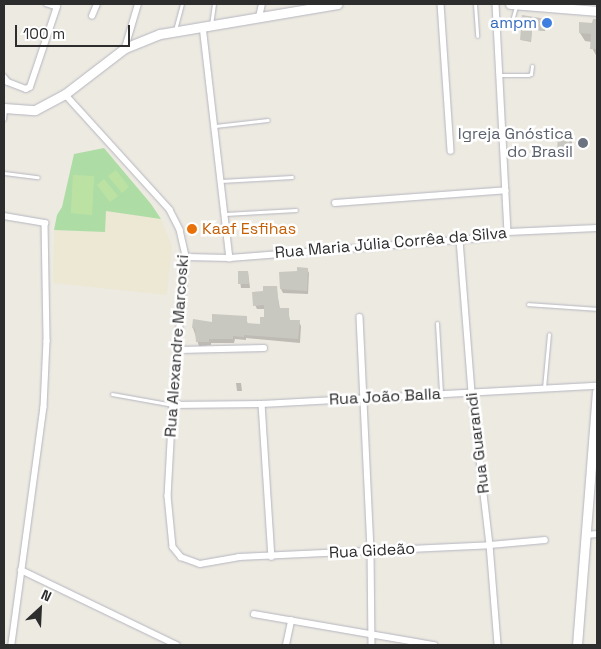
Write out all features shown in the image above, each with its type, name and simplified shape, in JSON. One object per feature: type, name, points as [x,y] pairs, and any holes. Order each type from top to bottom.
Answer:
[{"type":"main road","points":[[4,109],[35,110],[65,94],[125,48],[175,32],[337,4]]},
{"type":"main road","points":[[513,4],[597,11]]},
{"type":"main road","points":[[577,645],[597,392]]},
{"type":"street","points":[[4,77],[8,82],[26,89],[30,87],[57,7],[47,4]]},
{"type":"street","points":[[92,16],[97,4]]},
{"type":"street","points":[[125,48],[138,4]]},
{"type":"street","points":[[259,17],[262,4]]},
{"type":"street","points":[[441,4],[451,151]]},
{"type":"street","points":[[496,4],[508,232]]},
{"type":"street","points":[[207,25],[215,126],[230,258]]},
{"type":"street","name":"Rua Alexandre Marcoski","points":[[65,94],[170,210],[180,230],[186,257],[173,405],[168,496],[173,547],[181,557],[200,564]]},
{"type":"street","points":[[334,203],[506,190]]},
{"type":"street","points":[[4,216],[45,223],[47,340],[44,407],[12,645]]},
{"type":"street","name":"Rua Maria Júlia Corrêa da Silva","points":[[186,257],[230,258],[460,240],[501,236],[508,232],[597,228]]},
{"type":"street","name":"Rua Guarandi","points":[[460,240],[472,392],[490,545],[498,645]]},
{"type":"street","points":[[360,317],[371,551],[372,645]]},
{"type":"street","points":[[179,350],[264,348]]},
{"type":"street","name":"Rua João Balla","points":[[173,405],[262,404],[597,386]]},
{"type":"street","points":[[262,404],[272,557]]},
{"type":"street","points":[[586,535],[597,534]]},
{"type":"street","name":"Rua Gideão","points":[[200,564],[240,557],[272,557],[490,545],[545,540]]},
{"type":"street","points":[[21,570],[177,645]]},
{"type":"street","points":[[254,614],[434,645]]},
{"type":"street","points":[[286,645],[291,621]]},
{"type":"lane","points":[[175,32],[182,4]]},
{"type":"lane","points":[[207,25],[214,4]]},
{"type":"lane","points":[[475,4],[477,36]]},
{"type":"lane","points":[[497,26],[511,24],[513,4]]},
{"type":"lane","points":[[500,75],[528,75],[531,74],[532,66]]},
{"type":"lane","points":[[4,109],[4,119]]},
{"type":"lane","points":[[215,126],[268,120]]},
{"type":"lane","points":[[4,173],[38,177]]},
{"type":"lane","points":[[221,181],[292,177]]},
{"type":"lane","points":[[225,214],[296,210]]},
{"type":"lane","points":[[528,304],[597,309]]},
{"type":"lane","points":[[437,323],[441,393]]},
{"type":"lane","points":[[544,389],[548,334]]},
{"type":"lane","points":[[112,394],[173,405]]},
{"type":"shaded area","points":[[106,210],[161,219],[172,246],[167,295],[53,283],[54,230],[105,232]]},
{"type":"green space","points":[[104,148],[151,204],[161,219],[106,211],[105,232],[54,230],[57,215],[62,207],[74,154]]},
{"type":"green space","points":[[116,170],[129,187],[122,193],[108,176]]},
{"type":"green space","points":[[73,175],[94,176],[92,215],[71,213]]},
{"type":"green space","points":[[104,179],[118,196],[110,202],[97,185]]},
{"type":"building","points":[[522,15],[546,19],[544,30],[532,29],[531,41],[520,40]]},
{"type":"building","points":[[593,19],[597,19],[597,49],[590,49],[591,34],[579,33],[579,22],[592,23]]},
{"type":"building","points":[[558,136],[570,137],[569,151],[557,150]]},
{"type":"building","points":[[297,267],[308,268],[307,291],[280,289],[279,272],[297,271]]},
{"type":"building","points":[[238,271],[248,271],[249,284],[238,284]]},
{"type":"building","points":[[263,286],[277,286],[279,308],[289,308],[289,320],[300,320],[298,339],[244,335],[244,337],[233,336],[233,339],[209,339],[209,342],[196,342],[195,329],[192,328],[193,319],[212,322],[212,314],[247,316],[247,323],[260,324],[260,317],[264,317],[264,305],[253,306],[252,292],[263,291]]},
{"type":"place","name":"ampm","points":[[547,23]]},
{"type":"place","name":"Igreja Gnóstica do Brasil","points":[[583,143]]},
{"type":"place","name":"Kaaf Esfihas","points":[[192,229]]}]
